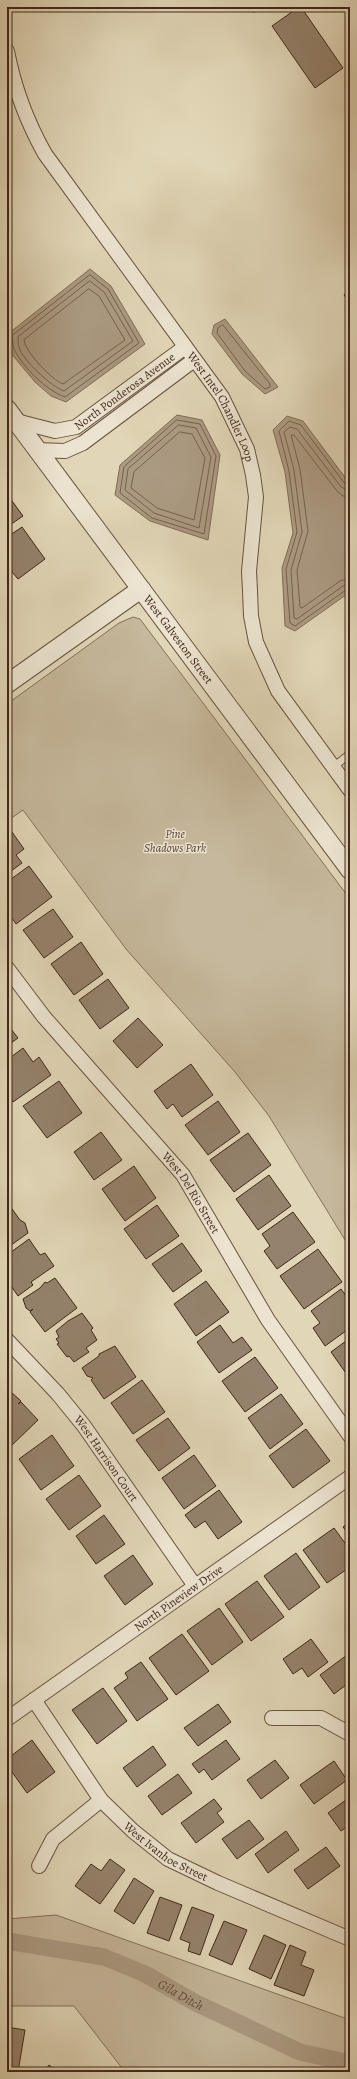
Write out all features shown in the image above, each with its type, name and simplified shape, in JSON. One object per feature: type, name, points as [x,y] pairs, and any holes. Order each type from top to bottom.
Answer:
[{"type":"street","name":"West Intel Chandler Loop","points":[[7,51],[29,122],[45,154],[222,397],[232,416],[247,449],[256,497],[249,584],[251,616],[256,642],[278,691],[350,790]]},
{"type":"street","name":"North Ponderosa Avenue","points":[[11,415],[54,431],[76,426],[185,347]]},
{"type":"street","name":"North Ponderosa Avenue","points":[[37,450],[65,451],[83,443],[194,360]]},
{"type":"street","name":"West Galveston Street","points":[[11,415],[350,870]]},
{"type":"street","points":[[7,684],[140,589]]},
{"type":"street","name":"West Del Rio Street","points":[[7,968],[44,1017],[183,1174],[268,1320],[350,1436]]},
{"type":"street","name":"West Harrison Court","points":[[7,1340],[58,1394],[84,1426],[195,1586]]},
{"type":"street","name":"North Pineview Drive","points":[[7,1719],[350,1477]]},
{"type":"street","name":"West Ivanhoe Street","points":[[34,1700],[101,1800],[134,1831],[168,1859],[349,1940]]},
{"type":"street","points":[[272,1718],[321,1718],[350,1734]]},
{"type":"street","points":[[39,1866],[53,1839],[101,1800]]},
{"type":"lane","points":[[333,767],[350,754]]},
{"type":"green space","name":"Pine Shadows Park","points":[[133,617],[140,619],[350,899],[350,1248],[269,1116],[235,1072],[126,949],[23,810],[7,821],[7,704],[119,623]]},
{"type":"green space","points":[[56,1915],[350,2020],[350,2072],[125,2072],[74,2006],[7,2006],[7,1919]]},
{"type":"water","points":[[90,269],[111,286],[145,344],[66,402],[51,396],[35,382],[10,352],[9,333]]},
{"type":"water","points":[[225,319],[278,387],[265,394],[242,374],[212,334],[214,325]]},
{"type":"water","points":[[177,415],[202,420],[220,455],[208,540],[150,521],[115,495],[120,465]]},
{"type":"water","points":[[287,416],[303,421],[350,484],[350,592],[295,631],[285,626],[282,568],[293,533],[285,472],[273,430]]},
{"type":"building","points":[[301,7],[343,68],[315,88],[272,26]]},
{"type":"building","points":[[350,291],[350,303],[344,295]]},
{"type":"building","points":[[7,494],[23,516],[7,527]]},
{"type":"building","points":[[22,527],[45,559],[18,579],[7,566],[7,537]]},
{"type":"building","points":[[7,825],[24,849],[16,855],[22,863],[7,874]]},
{"type":"building","points":[[29,866],[52,897],[16,924],[7,911],[7,882]]},
{"type":"building","points":[[53,909],[73,937],[44,958],[23,930]]},
{"type":"building","points":[[81,942],[103,974],[74,995],[51,964]]},
{"type":"building","points":[[108,979],[129,1008],[100,1029],[79,1000]]},
{"type":"building","points":[[138,1018],[163,1045],[137,1068],[113,1041]]},
{"type":"building","points":[[7,1024],[18,1038],[7,1046]]},
{"type":"building","points":[[23,1048],[33,1062],[39,1057],[51,1075],[13,1102],[7,1093],[7,1060]]},
{"type":"building","points":[[191,1064],[213,1095],[182,1117],[173,1104],[167,1109],[154,1091]]},
{"type":"building","points":[[59,1081],[82,1113],[47,1138],[23,1106]]},
{"type":"building","points":[[218,1101],[240,1132],[208,1155],[185,1125]]},
{"type":"building","points":[[101,1132],[122,1160],[94,1180],[74,1152]]},
{"type":"building","points":[[248,1133],[271,1165],[234,1192],[210,1160]]},
{"type":"building","points":[[134,1166],[156,1198],[125,1221],[102,1189]]},
{"type":"building","points":[[269,1175],[291,1206],[258,1230],[236,1199]]},
{"type":"building","points":[[7,1202],[20,1220],[25,1223],[28,1233],[7,1248]]},
{"type":"building","points":[[157,1205],[179,1236],[146,1259],[124,1229]]},
{"type":"building","points":[[293,1212],[315,1242],[277,1269],[264,1251],[270,1246],[262,1234]]},
{"type":"building","points":[[29,1239],[40,1255],[45,1253],[54,1266],[31,1282],[33,1285],[18,1296],[7,1280],[7,1277],[12,1273],[7,1268],[7,1255]]},
{"type":"building","points":[[182,1243],[202,1271],[173,1292],[152,1264]]},
{"type":"building","points":[[318,1249],[342,1282],[304,1309],[280,1276]]},
{"type":"building","points":[[55,1278],[77,1308],[45,1332],[30,1312],[33,1309],[30,1311],[26,1308],[23,1299],[40,1288],[45,1282],[47,1283]]},
{"type":"building","points":[[206,1281],[229,1312],[196,1336],[174,1304]]},
{"type":"building","points":[[341,1289],[350,1301],[350,1328],[325,1346],[313,1328],[320,1323],[311,1311]]},
{"type":"building","points":[[82,1313],[93,1328],[91,1330],[97,1340],[86,1348],[89,1352],[74,1362],[69,1356],[67,1357],[57,1344],[59,1343],[56,1339],[59,1337],[56,1331],[68,1321]]},
{"type":"building","points":[[220,1325],[233,1343],[242,1337],[252,1350],[219,1373],[197,1342]]},
{"type":"building","points":[[350,1338],[350,1379],[331,1352]]},
{"type":"building","points":[[115,1346],[136,1377],[104,1399],[91,1380],[93,1378],[87,1376],[82,1368],[99,1356],[99,1354]]},
{"type":"building","points":[[255,1357],[278,1388],[245,1412],[222,1381]]},
{"type":"building","points":[[142,1380],[165,1412],[133,1434],[111,1403]]},
{"type":"building","points":[[11,1392],[21,1401],[18,1404],[21,1402],[38,1420],[9,1448],[7,1446],[7,1396]]},
{"type":"building","points":[[281,1394],[303,1424],[270,1449],[248,1418]]},
{"type":"building","points":[[168,1418],[190,1448],[159,1471],[136,1440]]},
{"type":"building","points":[[306,1429],[330,1461],[293,1488],[269,1456]]},
{"type":"building","points":[[52,1435],[74,1466],[41,1490],[19,1459]]},
{"type":"building","points":[[194,1455],[216,1486],[184,1509],[162,1478]]},
{"type":"building","points":[[79,1475],[101,1506],[69,1530],[46,1499]]},
{"type":"building","points":[[219,1490],[242,1522],[218,1539],[205,1521],[195,1528],[185,1515]]},
{"type":"building","points":[[104,1515],[125,1544],[96,1564],[76,1536]]},
{"type":"building","points":[[350,1522],[350,1536],[343,1527]]},
{"type":"building","points":[[334,1528],[350,1550],[350,1567],[327,1583],[303,1550]]},
{"type":"building","points":[[296,1553],[320,1587],[289,1610],[264,1576]]},
{"type":"building","points":[[133,1555],[153,1584],[125,1605],[104,1576]]},
{"type":"building","points":[[257,1581],[284,1617],[251,1641],[225,1604]]},
{"type":"building","points":[[219,1608],[243,1642],[212,1665],[187,1631]]},
{"type":"building","points":[[182,1634],[209,1671],[176,1695],[149,1658]]},
{"type":"building","points":[[311,1639],[328,1662],[308,1677],[302,1668],[293,1674],[283,1659]]},
{"type":"building","points":[[347,1655],[350,1659],[350,1682],[334,1694],[320,1675]]},
{"type":"building","points":[[141,1662],[168,1699],[137,1721],[114,1688],[128,1678],[125,1673]]},
{"type":"building","points":[[103,1688],[127,1721],[97,1744],[72,1710]]},
{"type":"building","points":[[218,1704],[231,1722],[198,1746],[184,1728]]},
{"type":"building","points":[[32,1740],[55,1772],[27,1793],[7,1765],[7,1759]]},
{"type":"building","points":[[226,1740],[240,1759],[212,1780],[204,1769],[199,1773],[192,1764]]},
{"type":"building","points":[[153,1746],[166,1765],[137,1787],[123,1768]]},
{"type":"building","points":[[275,1760],[289,1778],[261,1799],[247,1780]]},
{"type":"building","points":[[334,1761],[347,1780],[314,1804],[300,1785]]},
{"type":"building","points":[[178,1774],[192,1793],[162,1815],[148,1796]]},
{"type":"building","points":[[350,1797],[350,1825],[341,1831],[328,1813]]},
{"type":"building","points":[[214,1799],[222,1809],[217,1813],[224,1822],[196,1843],[181,1823]]},
{"type":"building","points":[[249,1820],[264,1839],[237,1859],[222,1839]]},
{"type":"building","points":[[286,1831],[299,1850],[268,1873],[255,1854]]},
{"type":"building","points":[[326,1847],[340,1866],[308,1889],[294,1870]]},
{"type":"building","points":[[110,1859],[125,1870],[100,1904],[75,1886],[91,1864],[101,1871]]},
{"type":"building","points":[[134,1878],[154,1891],[134,1924],[114,1911]]},
{"type":"building","points":[[160,1897],[182,1905],[169,1941],[147,1933]]},
{"type":"building","points":[[192,1907],[214,1915],[200,1955],[188,1951],[190,1943],[180,1939]]},
{"type":"building","points":[[224,1921],[247,1930],[232,1965],[209,1955]]},
{"type":"building","points":[[264,1935],[286,1945],[271,1979],[249,1969]]},
{"type":"building","points":[[290,1945],[306,1952],[301,1965],[314,1970],[304,1996],[274,1985]]},
{"type":"building","points":[[7,2027],[25,2030],[18,2072],[7,2072]]},
{"type":"building","points":[[49,2065],[58,2072],[44,2072]]},
{"type":"waterway","name":"Gila Ditch","points":[[7,1941],[104,1957],[145,1974],[196,2003],[300,2052],[350,2063]]}]
